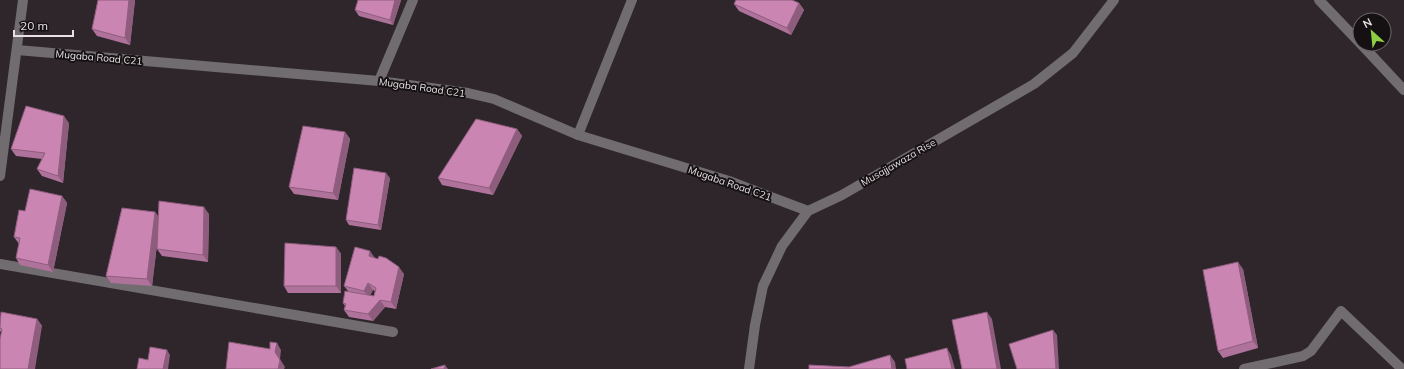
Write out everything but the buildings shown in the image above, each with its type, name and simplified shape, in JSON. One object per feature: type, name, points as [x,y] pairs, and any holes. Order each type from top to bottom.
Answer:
[{"type":"street","points":[[0,176],[23,0]]},
{"type":"street","points":[[379,81],[413,0]]},
{"type":"street","points":[[578,135],[632,0]]},
{"type":"street","name":"Musajjawaza Rise","points":[[749,369],[755,325],[763,286],[782,246],[808,211],[842,195],[1034,84],[1073,53],[1114,0]]},
{"type":"street","points":[[1319,0],[1352,35]]},
{"type":"street","name":"Mugaba Road C21","points":[[17,50],[379,81],[468,93],[494,99],[578,135],[729,181],[808,211]]},
{"type":"street","points":[[1368,52],[1404,90]]},
{"type":"street","points":[[0,264],[393,332]]},
{"type":"street","points":[[1244,369],[1304,356],[1311,350],[1341,311],[1402,369]]}]
